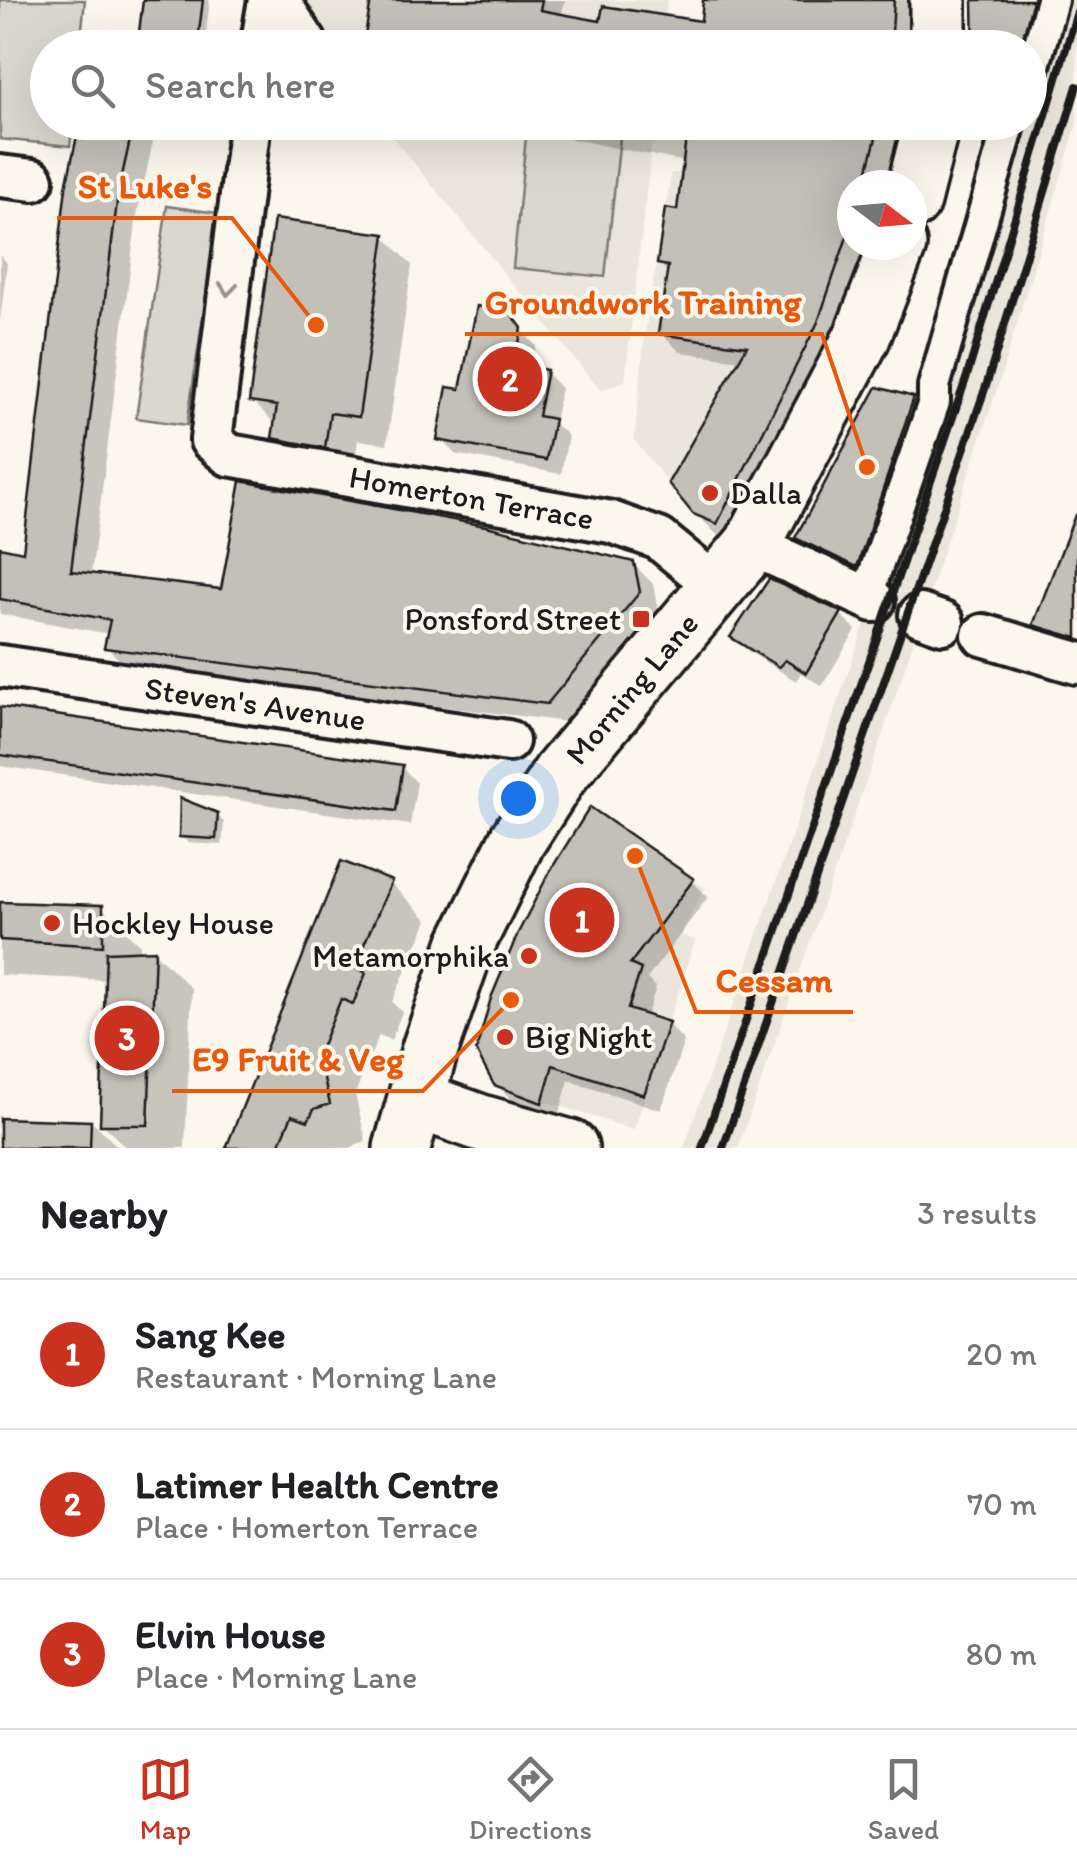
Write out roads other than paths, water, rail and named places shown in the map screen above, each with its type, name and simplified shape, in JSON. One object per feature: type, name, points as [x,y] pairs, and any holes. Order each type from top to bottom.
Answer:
[{"type":"main road","points":[[938,0],[938,30]]},
{"type":"main road","points":[[920,170],[927,140]]},
{"type":"main road","name":"Morning Lane","points":[[409,1124],[437,1026],[466,945],[517,841],[560,774],[752,544],[862,337],[892,260]]},
{"type":"main road","points":[[409,1124],[481,1123],[570,1148]]},
{"type":"street","points":[[264,30],[269,0]]},
{"type":"street","points":[[278,0],[297,30]]},
{"type":"street","points":[[1044,30],[1052,0]]},
{"type":"street","name":"Homerton Terrace","points":[[248,140],[212,440],[229,455],[611,522],[659,539],[718,588]]},
{"type":"street","points":[[752,544],[870,600],[934,402],[934,386],[1005,140]]},
{"type":"street","points":[[983,635],[1077,662]]},
{"type":"street","name":"Steven's Avenue","points":[[0,666],[508,741]]},
{"type":"railway","points":[[1047,111],[1077,12]]},
{"type":"railway","points":[[723,1148],[987,383],[1077,86]]},
{"type":"railway","points":[[702,1148],[967,376],[1038,140]]},
{"type":"place","name":"St Luke's","points":[[316,325]]},
{"type":"place","name":"Latimer Health Centre","points":[[510,379]]},
{"type":"place","name":"Groundwork Training","points":[[867,467]]},
{"type":"place","name":"Dalla","points":[[710,493]]},
{"type":"place","name":"Ponsford Street","points":[[641,619]]},
{"type":"place","name":"Cessam","points":[[635,856]]},
{"type":"place","name":"Sang Kee","points":[[582,920]]},
{"type":"place","name":"Hockley House","points":[[52,923]]},
{"type":"place","name":"Metamorphika","points":[[529,956]]},
{"type":"place","name":"E9 Fruit & Veg","points":[[511,1000]]},
{"type":"place","name":"Big Night","points":[[505,1037]]},
{"type":"place","name":"Elvin House","points":[[127,1038]]}]
